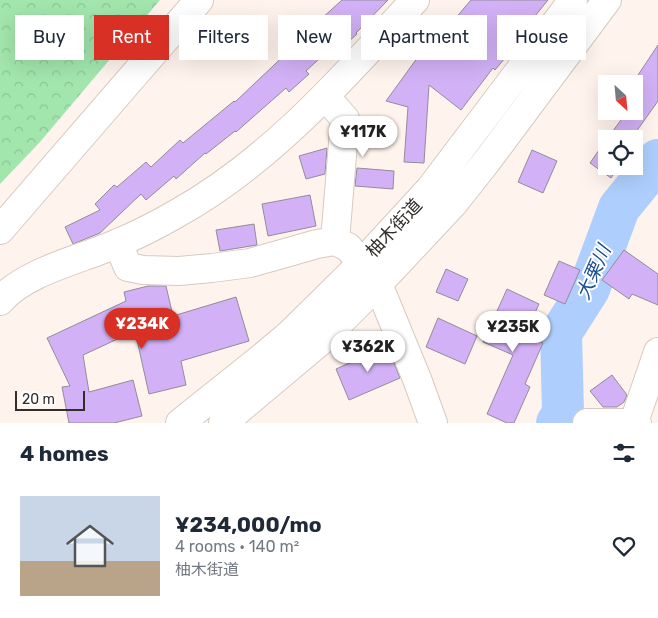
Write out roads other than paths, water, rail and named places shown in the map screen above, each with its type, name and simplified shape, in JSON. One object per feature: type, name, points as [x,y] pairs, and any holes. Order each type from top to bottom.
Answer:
[{"type":"street","points":[[0,230],[199,0]]},
{"type":"street","points":[[0,301],[20,283],[118,243],[177,214],[219,186],[256,159],[325,96],[415,0]]},
{"type":"street","name":"柚木街道","points":[[180,423],[278,344],[362,263],[430,189],[573,0]]},
{"type":"street","name":"柚木街道","points":[[223,423],[322,339],[378,284],[453,204],[607,0]]},
{"type":"street","points":[[325,96],[345,119],[335,241]]},
{"type":"street","points":[[118,243],[128,266],[143,270],[179,271],[250,263],[317,244],[335,241],[348,248],[378,284],[433,423]]},
{"type":"street","points":[[587,423],[636,422],[658,352]]},
{"type":"waterway","name":"大栗川","points":[[557,423],[563,413],[561,333],[589,289],[619,208],[658,160]]}]
